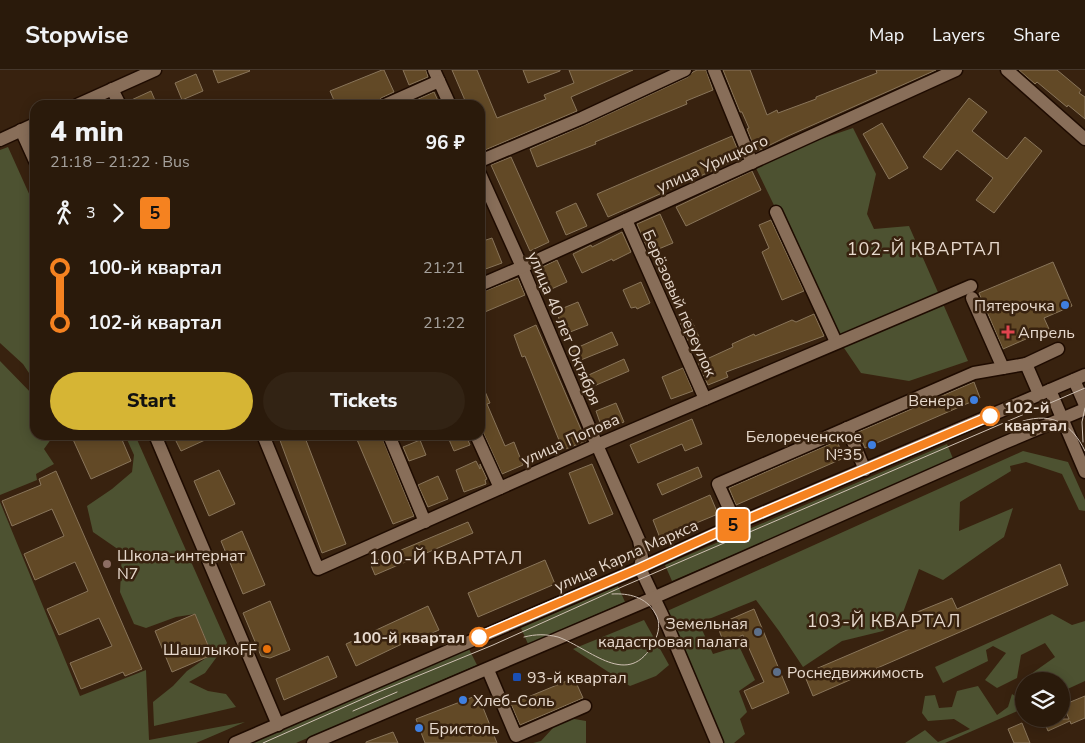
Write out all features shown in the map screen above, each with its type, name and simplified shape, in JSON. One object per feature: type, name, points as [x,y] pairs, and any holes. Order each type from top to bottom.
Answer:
[{"type":"street","points":[[88,100],[155,70]]},
{"type":"street","points":[[485,159],[582,118],[685,70]]},
{"type":"street","points":[[714,70],[752,163]]},
{"type":"street","name":"улица Урицкого","points":[[485,283],[956,70]]},
{"type":"street","points":[[1006,70],[1085,139]]},
{"type":"street","points":[[394,100],[437,76],[448,100]]},
{"type":"street","points":[[112,89],[118,100]]},
{"type":"street","points":[[0,140],[30,126]]},
{"type":"street","points":[[21,130],[30,150]]},
{"type":"street","name":"улица 40 лет Октября","points":[[485,185],[639,540],[642,557],[640,568],[668,627],[715,742]]},
{"type":"street","points":[[776,212],[836,342]]},
{"type":"street","name":"Берёзовый переулок","points":[[626,220],[704,399]]},
{"type":"street","name":"улица Попова","points":[[265,440],[318,569],[597,445],[836,342],[971,292],[1003,368]]},
{"type":"street","points":[[736,524],[718,484],[974,373],[1026,364],[1058,349]]},
{"type":"street","points":[[1026,364],[1061,419],[1085,472]]},
{"type":"street","points":[[1080,377],[1085,405]]},
{"type":"street","name":"улица Карла Маркса","points":[[235,743],[640,568],[736,524],[1080,377]]},
{"type":"street","points":[[313,743],[488,670],[1085,409]]},
{"type":"street","points":[[847,428],[865,470]]},
{"type":"street","points":[[157,440],[278,725]]},
{"type":"street","points":[[391,440],[425,522]]},
{"type":"street","points":[[478,440],[500,488]]},
{"type":"street","points":[[488,670],[516,736],[585,706]]},
{"type":"green space","points":[[853,128],[876,174],[867,214],[874,229],[909,226],[968,361],[909,381],[861,373],[842,345],[753,162]]},
{"type":"green space","points":[[8,147],[30,196],[30,374],[23,364],[0,343],[0,150]]},
{"type":"green space","points":[[0,361],[30,392],[30,440],[50,440],[44,449],[54,464],[36,474],[37,480],[0,495]]},
{"type":"green space","points":[[127,440],[137,440],[227,643],[205,673],[189,682],[208,691],[226,694],[236,707],[154,726],[153,702],[173,686],[187,671],[212,654],[195,614],[176,617],[146,628],[134,624],[120,592],[122,552],[93,532],[87,506],[112,489],[132,472],[134,455]]},
{"type":"green space","points":[[947,444],[954,461],[672,581],[665,565]]},
{"type":"green space","points":[[1023,451],[1068,462],[1085,500],[1085,511],[1079,510],[1062,474],[1026,462],[1010,466],[1011,471],[960,502],[959,531],[1013,508],[1004,537],[943,580],[919,569],[901,618],[883,631],[842,641],[803,667],[756,600],[699,623],[713,654],[739,646],[755,680],[739,691],[747,712],[740,719],[745,734],[734,743],[721,743],[665,612]]},
{"type":"green space","points":[[0,502],[80,696],[146,670],[149,740],[245,722],[196,743],[0,743]]},
{"type":"green space","points":[[618,586],[625,602],[528,644],[521,628]]},
{"type":"green space","points":[[1052,614],[1072,625],[1085,621],[1085,681],[1070,688],[1070,672],[1034,672],[1055,657],[1045,643],[1021,655],[1018,672],[1015,672],[1015,679],[997,688],[985,680],[1006,653],[993,646],[986,650],[988,661],[943,683],[935,667]]},
{"type":"green space","points":[[644,620],[669,665],[656,676],[630,686],[573,649]]},
{"type":"green space","points":[[469,649],[477,665],[296,743],[252,743]]},
{"type":"green space","points":[[978,686],[997,715],[1008,707],[1012,694],[1015,696],[1015,712],[945,743],[905,743],[925,730],[938,742],[970,729],[954,719],[928,721],[922,713],[925,696],[935,695],[939,708],[952,707],[957,691]]},
{"type":"green space","points":[[563,717],[586,721],[586,743],[533,743],[541,741]]},
{"type":"building","points":[[213,70],[249,70],[250,71],[218,83]]},
{"type":"building","points":[[384,70],[394,92],[380,100],[334,100],[330,91]]},
{"type":"building","points":[[403,70],[426,70],[428,77],[409,85]]},
{"type":"building","points":[[452,70],[477,70],[497,118],[546,99],[544,95],[574,83],[569,70],[633,70],[571,97],[577,111],[485,150],[485,100],[465,100]]},
{"type":"building","points":[[523,70],[560,70],[560,71],[528,83]]},
{"type":"building","points":[[697,70],[706,70],[713,90],[686,101],[687,104],[595,142],[596,144],[537,167],[530,149],[688,77]]},
{"type":"building","points":[[723,70],[750,70],[767,115],[777,110],[778,113],[816,99],[816,97],[877,73],[876,70],[936,70],[756,152],[747,129],[749,128],[742,112],[740,112]]},
{"type":"building","points":[[1019,70],[1057,70],[1081,90],[1079,93],[1085,97],[1085,119],[1037,82],[1035,84]]},
{"type":"building","points":[[196,74],[203,91],[182,100],[175,83]]},
{"type":"building","points":[[151,91],[155,100],[131,100]]},
{"type":"building","points":[[434,92],[438,100],[416,100]]},
{"type":"building","points":[[969,98],[987,112],[972,131],[1007,159],[1025,137],[1042,151],[994,213],[976,200],[993,178],[957,150],[941,170],[923,157]]},
{"type":"building","points":[[882,123],[908,168],[889,179],[863,134]]},
{"type":"building","points":[[732,136],[741,158],[608,217],[597,194]]},
{"type":"building","points":[[511,157],[549,242],[530,251],[491,165]]},
{"type":"building","points":[[752,171],[761,190],[686,226],[676,207]]},
{"type":"building","points":[[576,203],[587,226],[566,235],[556,212]]},
{"type":"building","points":[[660,214],[673,243],[649,253],[637,224]]},
{"type":"building","points":[[771,220],[804,291],[782,300],[762,252],[769,248],[759,225]]},
{"type":"building","points":[[622,232],[631,252],[582,273],[573,254]]},
{"type":"building","points":[[492,238],[502,263],[485,269],[485,240]]},
{"type":"building","points":[[557,260],[567,282],[547,291],[538,269]]},
{"type":"building","points":[[1053,262],[1072,306],[1044,318],[1049,329],[1003,349],[979,293]]},
{"type":"building","points":[[518,278],[525,295],[485,312],[485,291]]},
{"type":"building","points":[[641,282],[650,303],[637,309],[636,307],[631,308],[623,290]]},
{"type":"building","points":[[578,302],[588,325],[565,334],[556,311]]},
{"type":"building","points":[[814,314],[824,336],[726,372],[728,377],[708,385],[698,363],[733,347],[732,344],[754,334],[755,336],[792,320],[796,322]]},
{"type":"building","points":[[691,319],[699,337],[688,341],[680,323]]},
{"type":"building","points":[[536,325],[586,441],[563,450],[525,356],[522,357],[514,335]]},
{"type":"building","points":[[612,332],[618,345],[576,362],[572,350]]},
{"type":"building","points":[[624,359],[629,371],[587,389],[582,378]]},
{"type":"building","points":[[683,368],[693,391],[671,399],[662,377]]},
{"type":"building","points":[[974,382],[980,398],[865,448],[858,432]]},
{"type":"building","points":[[485,392],[490,403],[487,404],[505,446],[514,442],[523,465],[502,474],[485,436]]},
{"type":"building","points":[[616,403],[624,422],[603,431],[596,411]]},
{"type":"building","points":[[692,419],[702,444],[685,451],[682,444],[638,463],[630,445]]},
{"type":"building","points":[[73,440],[122,440],[131,461],[91,479]]},
{"type":"building","points":[[176,440],[205,440],[181,451]]},
{"type":"building","points":[[280,440],[306,440],[346,544],[322,553]]},
{"type":"building","points":[[357,440],[383,440],[414,516],[393,524]]},
{"type":"building","points":[[420,440],[426,455],[409,461],[403,447]]},
{"type":"building","points":[[449,440],[468,440],[470,445],[454,451]]},
{"type":"building","points":[[837,441],[844,458],[736,505],[729,488]]},
{"type":"building","points":[[476,461],[480,469],[480,464],[487,479],[485,480],[486,484],[464,492],[456,470]]},
{"type":"building","points":[[592,464],[613,514],[589,524],[569,473]]},
{"type":"building","points":[[698,467],[702,477],[662,495],[657,484]]},
{"type":"building","points":[[219,470],[235,504],[209,516],[194,481]]},
{"type":"building","points":[[56,471],[142,669],[125,676],[123,672],[81,689],[70,663],[112,646],[99,618],[59,635],[47,609],[88,591],[75,562],[35,580],[24,554],[64,536],[52,509],[12,526],[2,501],[41,485],[39,479]]},
{"type":"building","points":[[438,476],[448,499],[428,507],[418,485]]},
{"type":"building","points":[[710,495],[718,514],[660,538],[653,520]]},
{"type":"building","points":[[468,522],[473,533],[375,575],[370,563]]},
{"type":"building","points":[[242,531],[265,585],[243,594],[221,541]]},
{"type":"building","points":[[545,560],[555,584],[478,617],[468,593]]},
{"type":"building","points":[[1060,564],[1068,585],[813,696],[804,674],[914,627],[910,615],[952,598],[957,609]]},
{"type":"building","points":[[270,601],[290,650],[270,658],[261,656],[243,613]]},
{"type":"building","points":[[428,606],[439,630],[407,644],[406,642],[356,666],[346,644]]},
{"type":"building","points":[[754,609],[789,693],[752,709],[744,691],[764,682],[743,635],[724,643],[717,625]]},
{"type":"building","points":[[195,614],[212,655],[172,672],[155,631]]},
{"type":"building","points":[[328,656],[337,677],[284,700],[276,679]]},
{"type":"building","points":[[574,678],[583,698],[520,725],[511,704]]},
{"type":"building","points":[[478,695],[497,743],[425,743],[416,719]]},
{"type":"building","points":[[1085,696],[1085,718],[1071,724],[1070,721],[1070,702]]},
{"type":"building","points":[[1015,726],[1024,727],[1030,743],[1014,743],[1008,729]]},
{"type":"building","points":[[1046,727],[1057,727],[1048,731]]},
{"type":"building","points":[[393,732],[398,743],[366,743],[366,742]]},
{"type":"tram line","points":[[263,743],[1085,388]]},
{"type":"tram line","points":[[1083,442],[1082,422],[1085,408]]},
{"type":"tram line","points":[[1023,421],[1044,418],[1060,422],[1068,427],[1085,451]]},
{"type":"tram line","points":[[524,637],[533,635],[558,637],[609,662],[621,665],[633,663],[644,656],[654,642],[659,624],[657,616],[647,603],[636,597],[625,594],[612,594]]},
{"type":"tram line","points":[[353,711],[397,692]]},
{"type":"bus line","name":"5","points":[[479,637],[640,568],[736,524],[990,416]]},
{"type":"place","name":"Пятерочка","points":[[1065,305]]},
{"type":"place","name":"Апрель","points":[[1008,332]]},
{"type":"place","name":"Венера","points":[[974,400]]},
{"type":"place","name":"102-й квартал","points":[[990,416]]},
{"type":"place","name":"Белореченское №35","points":[[872,445]]},
{"type":"place","name":"Школа-интернат N7","points":[[107,564]]},
{"type":"place","name":"Земельная кадастровая палата","points":[[758,632]]},
{"type":"place","name":"100-й квартал","points":[[479,637]]},
{"type":"place","name":"ШашлыкoFF","points":[[267,649]]},
{"type":"place","name":"Роснедвижимость","points":[[777,672]]},
{"type":"place","name":"93-й квартал","points":[[517,677]]},
{"type":"place","name":"Хлеб-Соль","points":[[463,700]]},
{"type":"place","name":"Бристоль","points":[[419,728]]},
{"type":"district","name":"102-Й КВАРТАЛ","points":[[924,249]]},
{"type":"district","name":"100-Й КВАРТАЛ","points":[[446,558]]},
{"type":"district","name":"103-Й КВАРТАЛ","points":[[884,621]]}]
